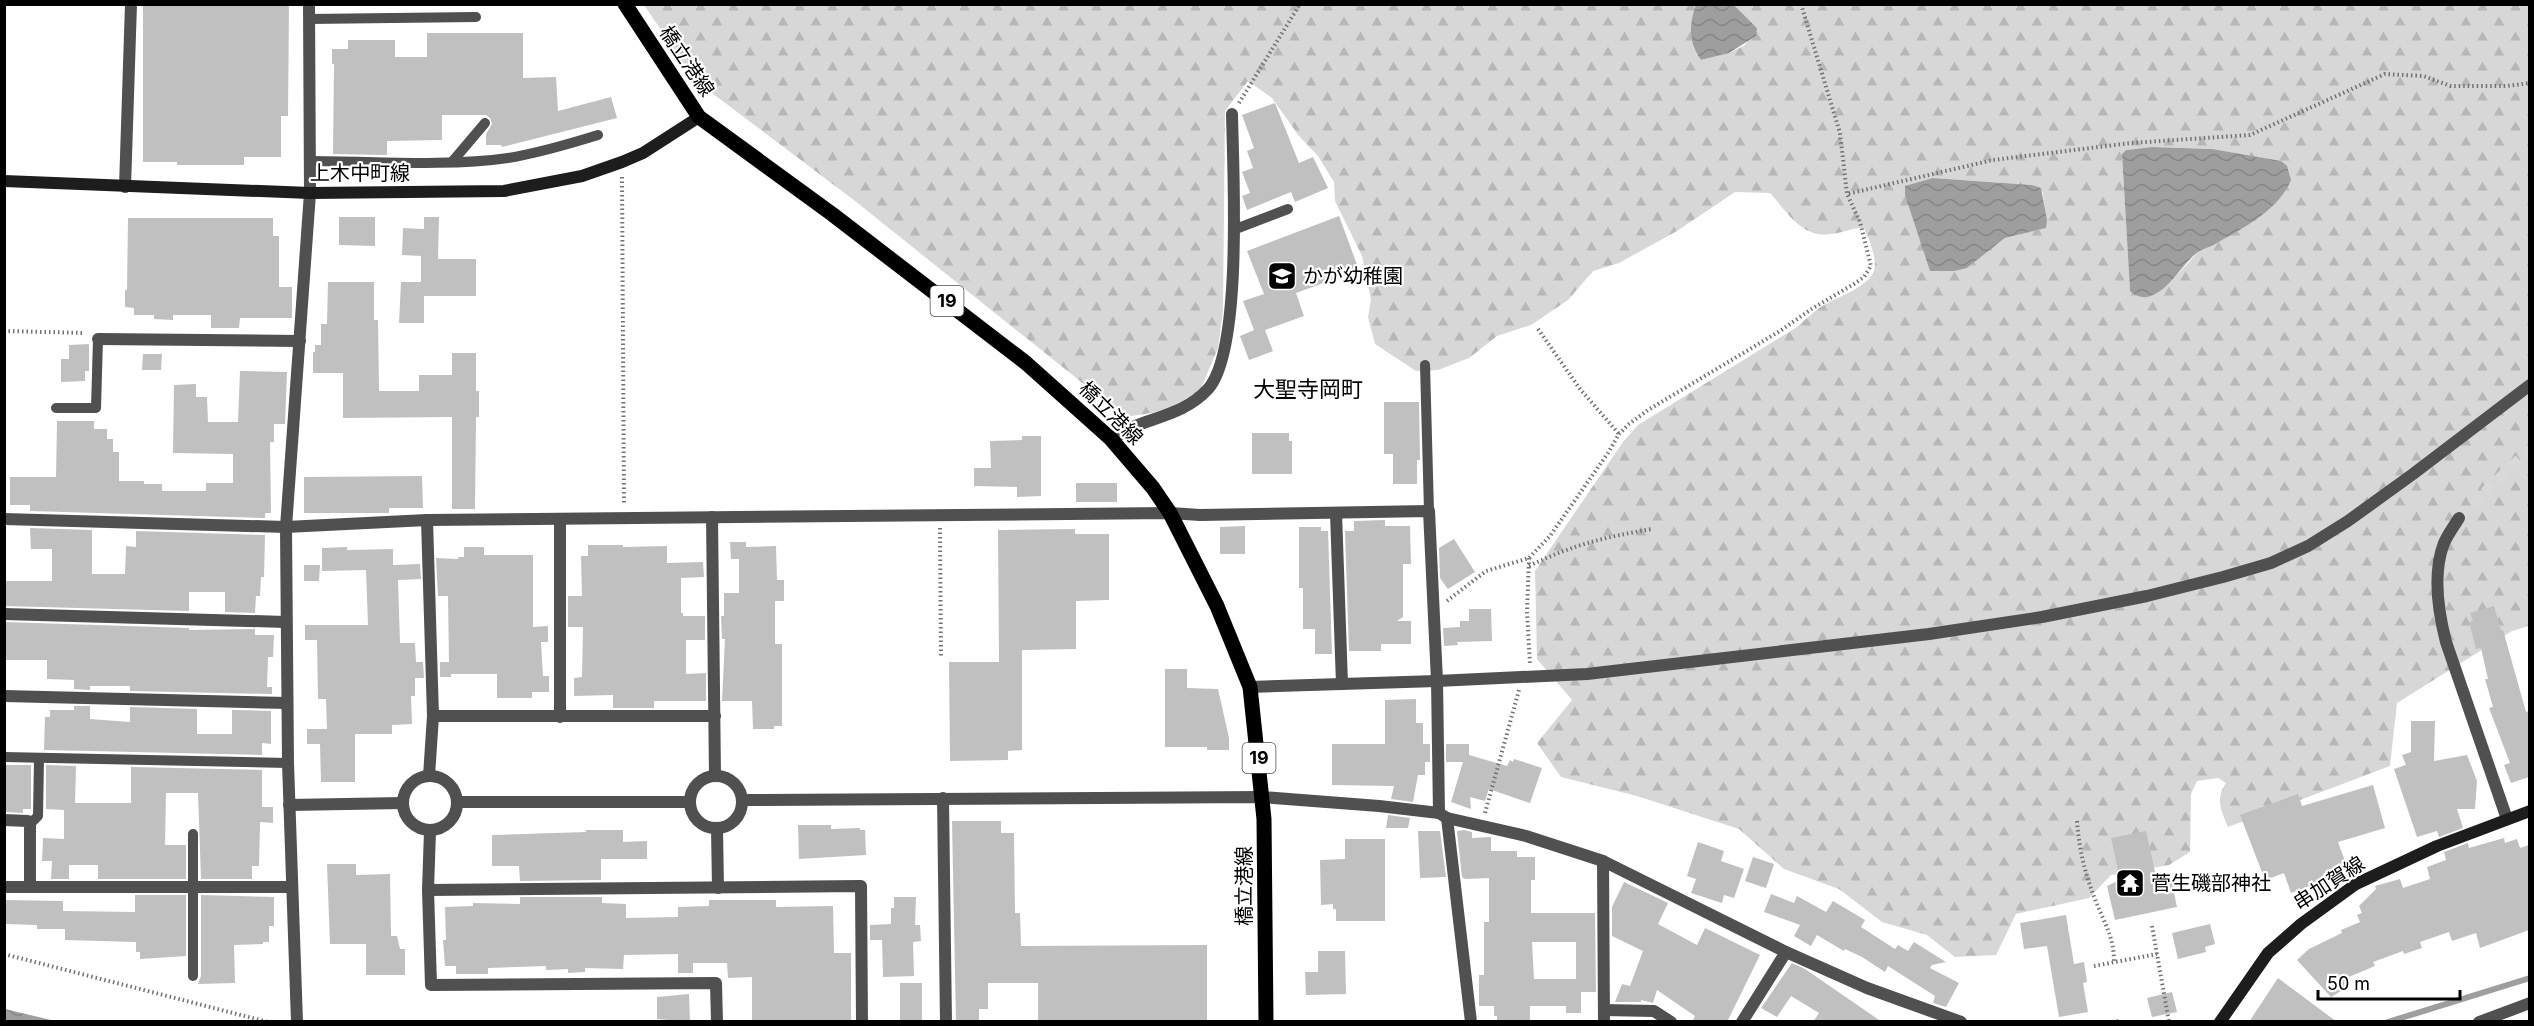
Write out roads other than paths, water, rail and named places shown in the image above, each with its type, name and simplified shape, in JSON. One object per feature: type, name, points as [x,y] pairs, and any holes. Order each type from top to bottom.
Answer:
[{"type":"main road","name":"橋立港線","points":[[625,4],[699,117],[987,332],[1065,396],[1111,439],[1153,488],[1170,513],[1216,606],[1250,687],[1262,797],[1266,1022]]},
{"type":"main road","name":"上木中町線","points":[[4,181],[310,193],[504,191],[582,176],[622,162],[643,153],[699,117]]},
{"type":"main road","name":"串加賀線","points":[[2220,1022],[2268,952],[2301,924],[2356,884],[2437,846],[2529,811]]},
{"type":"street","points":[[125,187],[131,4]]},
{"type":"street","points":[[297,1022],[288,763],[286,527],[310,193],[309,4]]},
{"type":"street","points":[[1111,439],[1134,426],[1188,406],[1209,388],[1224,355],[1229,326],[1233,230],[1232,114]]},
{"type":"street","points":[[98,339],[300,340]]},
{"type":"street","points":[[1250,687],[1587,674],[1929,634],[2042,617],[2223,577],[2271,563],[2308,546],[2348,521],[2529,385]]},
{"type":"street","points":[[4,519],[286,527],[427,520],[1170,513],[1200,515],[1429,511],[1443,815],[1471,1022]]},
{"type":"street","points":[[1336,513],[1342,684]]},
{"type":"street","points":[[712,517],[715,776]]},
{"type":"street","points":[[2459,518],[2445,543],[2440,560],[2438,588],[2440,615],[2446,642],[2507,819]]},
{"type":"street","points":[[560,519],[560,717]]},
{"type":"street","points":[[427,520],[433,716],[429,776]]},
{"type":"street","points":[[4,614],[286,622]]},
{"type":"street","points":[[4,696],[287,703]]},
{"type":"street","points":[[433,716],[715,716]]},
{"type":"street","points":[[429,776],[443,779],[450,785],[457,802],[453,819],[439,829],[430,831],[421,830],[407,819],[402,803],[409,786],[416,780],[429,776]]},
{"type":"street","points":[[715,776],[729,778],[736,784],[743,801],[738,816],[725,826],[717,828],[701,823],[692,810],[690,802],[696,785],[703,779],[715,776]]},
{"type":"street","points":[[743,801],[1262,797],[1379,806],[1443,815],[1603,861],[1786,952],[1867,988],[1961,1022]]},
{"type":"street","points":[[943,798],[946,1022]]},
{"type":"street","points":[[457,802],[690,802]]},
{"type":"street","points":[[290,805],[402,803]]},
{"type":"street","points":[[4,820],[28,821],[30,824],[30,887]]},
{"type":"street","points":[[717,828],[718,888]]},
{"type":"street","points":[[430,831],[428,890],[431,986],[716,983],[717,1022]]},
{"type":"street","points":[[1603,861],[1604,1016],[1654,1011],[1671,1022]]},
{"type":"street","points":[[428,890],[861,886],[862,1022]]},
{"type":"street","points":[[4,887],[292,887]]},
{"type":"street","points":[[1742,1022],[1786,952]]},
{"type":"street","points":[[2479,1022],[2529,1003]]},
{"type":"lane","points":[[309,19],[476,17]]},
{"type":"lane","points":[[452,162],[485,123]]},
{"type":"lane","points":[[310,161],[452,162],[509,158],[598,135]]},
{"type":"lane","points":[[1233,230],[1288,209]]},
{"type":"lane","points":[[56,408],[96,408],[98,339]]},
{"type":"lane","points":[[1425,365],[1429,511]]},
{"type":"lane","points":[[4,757],[288,763]]},
{"type":"lane","points":[[30,824],[38,816],[39,758]]},
{"type":"lane","points":[[193,834],[193,976]]},
{"type":"water","points":[[1696,4],[1734,5],[1757,28],[1756,36],[1729,53],[1701,60],[1694,47],[1691,33]]},
{"type":"water","points":[[2152,147],[2212,149],[2281,161],[2287,166],[2291,180],[2278,201],[2259,218],[2198,252],[2161,290],[2152,296],[2142,297],[2130,291],[2122,154],[2126,150]]},
{"type":"water","points":[[1933,178],[2032,185],[2041,188],[2047,220],[2046,228],[2005,238],[1967,268],[1954,271],[1930,271],[1905,195],[1905,186]]},
{"type":"water","points":[[5,1009],[55,1021],[5,1021]]},
{"type":"waterway","points":[[2388,1022],[2530,978]]},
{"type":"tunnel","points":[[2459,518],[2530,450]]},
{"type":"place","name":"かが幼稚園","points":[[1282,276]]},
{"type":"place","name":"菅生磯部神社","points":[[2130,883]]},
{"type":"district","name":"大聖寺岡町","points":[[1308,389]]}]
